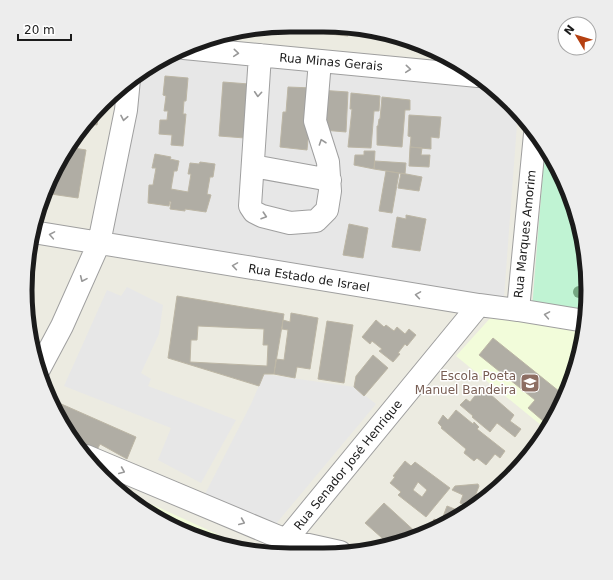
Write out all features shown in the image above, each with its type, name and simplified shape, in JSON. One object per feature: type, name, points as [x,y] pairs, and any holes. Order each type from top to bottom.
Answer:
[{"type":"street","name":"Rua Minas Gerais","points":[[198,49],[466,75]]},
{"type":"street","points":[[260,55],[250,206],[254,212],[262,216],[290,223],[316,221],[327,210],[330,191],[328,162],[314,121],[320,61]]},
{"type":"street","points":[[43,362],[62,326],[99,243],[126,110],[128,89]]},
{"type":"street","name":"Rua Marques Amorim","points":[[518,310],[534,142]]},
{"type":"street","points":[[253,166],[330,180]]},
{"type":"street","name":"Rua Estado de Israel","points":[[39,233],[579,320]]},
{"type":"street","name":"Rua Senador José Henrique","points":[[281,546],[479,305]]},
{"type":"street","points":[[97,461],[281,546],[301,548]]},
{"type":"shaded area","points":[[188,53],[473,80],[493,96],[517,120],[504,297],[104,241],[129,88],[147,75]]},
{"type":"shaded area","points":[[544,158],[561,191],[576,240],[579,256],[581,290],[579,317],[532,309]]},
{"type":"shaded area","points":[[127,287],[163,305],[159,334],[141,373],[151,379],[148,386],[236,420],[201,483],[158,460],[171,428],[64,386],[107,290],[121,296]]},
{"type":"shaded area","name":"Escola Poeta Manuel Bandeira","points":[[493,315],[578,330],[567,373],[554,404],[542,426],[456,356]]},
{"type":"shaded area","points":[[264,374],[354,387],[376,404],[275,525],[205,494],[251,404]]},
{"type":"shaded area","points":[[136,497],[233,541],[191,528],[161,513]]},
{"type":"building","points":[[319,33],[348,33],[348,36]]},
{"type":"building","points":[[165,76],[188,78],[183,114],[186,114],[183,146],[171,145],[172,135],[159,134],[160,120],[167,120],[168,111],[164,111],[166,96],[163,95]]},
{"type":"building","points":[[223,82],[249,84],[245,138],[219,136]]},
{"type":"building","points":[[288,87],[313,88],[307,150],[280,147],[283,112],[286,112]]},
{"type":"building","points":[[319,90],[348,92],[346,132],[323,130]]},
{"type":"building","points":[[351,93],[380,96],[379,111],[374,111],[371,148],[348,147],[352,109],[350,109]]},
{"type":"building","points":[[382,97],[410,100],[410,110],[405,110],[402,147],[377,145],[377,126],[380,119]]},
{"type":"building","points":[[409,115],[441,117],[439,138],[431,137],[431,149],[410,147],[411,137],[408,136]]},
{"type":"building","points":[[98,118],[97,125],[92,124]]},
{"type":"building","points":[[410,147],[422,148],[421,155],[430,155],[429,167],[409,166]]},
{"type":"building","points":[[74,148],[86,150],[78,198],[51,194]]},
{"type":"building","points":[[364,151],[375,151],[374,169],[354,165],[355,155],[364,155]]},
{"type":"building","points":[[155,154],[171,157],[170,159],[179,161],[177,171],[174,171],[171,189],[188,192],[191,174],[188,174],[190,163],[199,164],[200,162],[215,164],[213,177],[210,177],[207,194],[211,195],[206,212],[185,209],[185,211],[170,209],[170,201],[169,206],[148,203],[149,185],[153,185],[156,168],[152,168]]},
{"type":"building","points":[[375,161],[406,163],[405,174],[374,169]]},
{"type":"building","points":[[386,171],[399,173],[392,213],[379,211]]},
{"type":"building","points":[[401,173],[422,177],[419,191],[398,188]]},
{"type":"building","points":[[406,215],[426,219],[420,251],[392,247],[397,217],[406,219]]},
{"type":"building","points":[[349,224],[368,228],[363,258],[343,255]]},
{"type":"building","points":[[177,296],[284,314],[274,374],[264,374],[259,386],[168,358]]},
{"type":"building","points":[[291,313],[318,318],[310,369],[297,367],[295,378],[274,374],[276,359],[284,360],[288,330],[282,329],[283,320],[290,322]]},
{"type":"building","points":[[376,320],[384,327],[386,325],[394,331],[397,327],[405,334],[409,329],[416,335],[407,346],[405,344],[398,353],[400,354],[393,362],[379,351],[382,349],[372,341],[370,344],[362,337]]},
{"type":"building","points":[[327,321],[353,325],[344,383],[318,379]]},
{"type":"building","points":[[198,326],[264,329],[263,345],[268,345],[267,366],[190,362],[191,340],[197,340]]},
{"type":"building","points":[[493,338],[560,392],[544,422],[528,408],[535,400],[479,355]]},
{"type":"building","points":[[373,355],[388,368],[364,396],[354,387],[356,376]]},
{"type":"building","points":[[482,387],[514,415],[510,421],[521,429],[515,437],[497,423],[490,432],[460,405],[466,399],[470,402]]},
{"type":"building","points":[[58,403],[136,437],[127,459],[100,444],[96,452],[85,447],[75,433]]},
{"type":"building","points":[[456,410],[473,424],[474,422],[479,427],[477,429],[505,451],[500,458],[495,454],[486,465],[477,458],[474,461],[464,453],[466,449],[441,428],[442,427],[438,423],[443,415],[448,420]]},
{"type":"building","points":[[405,461],[411,466],[415,462],[450,488],[426,517],[398,495],[401,492],[390,483],[395,477],[393,476]],"holes":[[[418,482],[427,490],[422,497],[413,490]]]},
{"type":"building","points":[[478,484],[479,486],[474,499],[466,505],[460,503],[463,495],[452,490],[455,486]]},
{"type":"building","points":[[384,503],[414,531],[385,540],[365,523]]},
{"type":"building","points":[[447,506],[457,510],[452,513],[442,518]]},
{"type":"place","name":"Escola Poeta Manuel Bandeira","points":[[530,383]]}]
